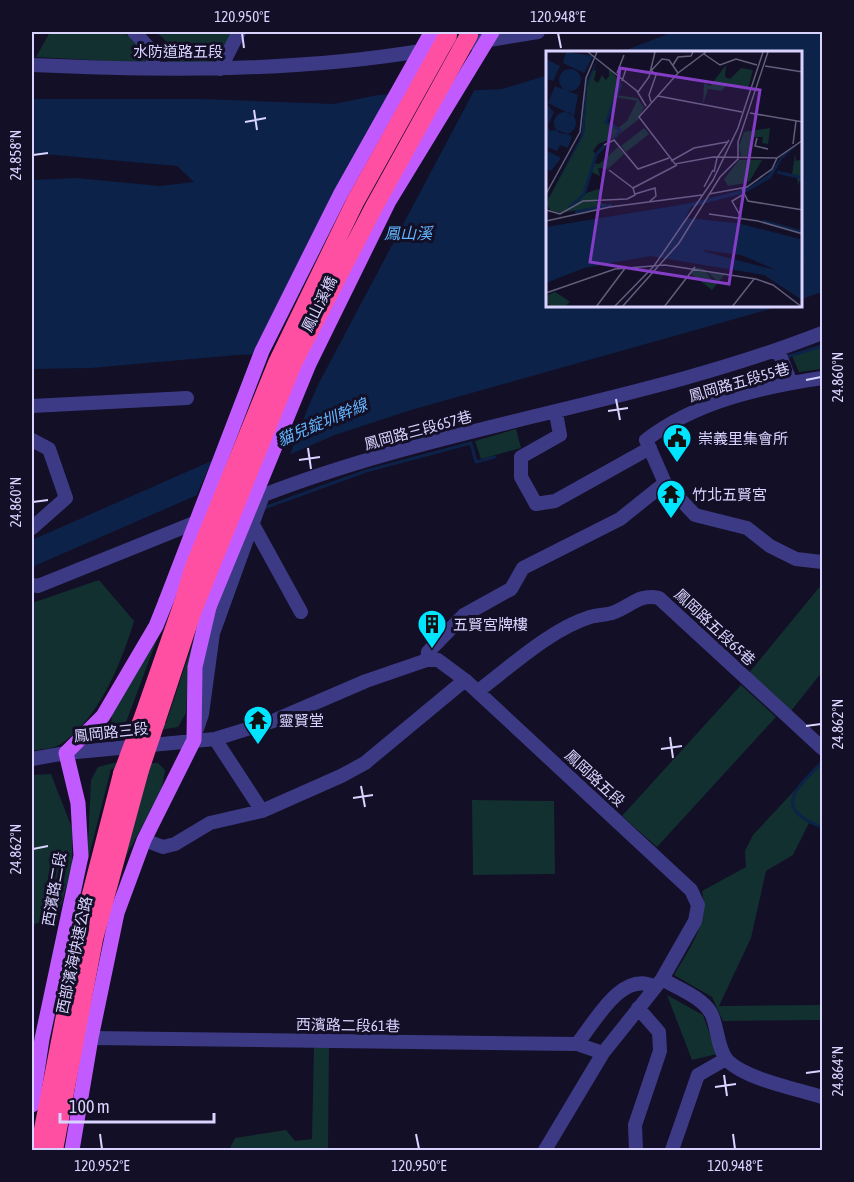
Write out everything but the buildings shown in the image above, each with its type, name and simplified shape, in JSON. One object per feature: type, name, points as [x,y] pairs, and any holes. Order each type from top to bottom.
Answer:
[{"type":"highway","name":"鳳山溪橋","points":[[188,604],[194,567],[277,363],[440,33]]},
{"type":"highway","name":"鳳山溪橋","points":[[188,604],[293,363],[375,205],[470,33]]},
{"type":"highway","points":[[131,772],[188,604]]},
{"type":"highway","name":"西部濱海快速公路","points":[[39,1150],[81,933],[131,772]]},
{"type":"highway","name":"西部濱海快速公路","points":[[54,1150],[94,939],[131,772]]},
{"type":"main road","name":"鳳山溪橋","points":[[188,604],[374,231],[492,32]]},
{"type":"main road","points":[[66,753],[103,716],[156,626],[188,604],[195,667],[194,740],[144,840],[117,913],[91,1038],[72,1150]]},
{"type":"main road","name":"西濱路二段","points":[[32,1104],[37,1039],[81,856],[78,803],[66,753]]},
{"type":"street","points":[[135,32],[154,53],[152,68]]},
{"type":"street","points":[[220,69],[239,32]]},
{"type":"street","name":"水防道路五段","points":[[32,65],[220,69],[400,55],[537,32]]},
{"type":"street","name":"鳳岡路三段657巷","points":[[32,585],[38,586],[263,495],[396,451],[781,356],[822,333]]},
{"type":"street","points":[[781,356],[791,383]]},
{"type":"street","name":"鳳岡路五段55巷","points":[[556,413],[560,435],[521,457],[521,477],[536,504],[555,501],[650,448],[646,440],[693,410],[791,383],[822,378]]},
{"type":"street","points":[[32,406],[187,398]]},
{"type":"street","points":[[32,440],[49,449],[66,498],[32,528]]},
{"type":"street","points":[[650,448],[665,483],[695,515],[747,528],[770,546],[796,559],[822,562]]},
{"type":"street","points":[[263,495],[213,633],[202,714],[194,740],[215,739],[273,721],[366,681],[427,660],[428,652],[464,615],[511,588],[523,568],[620,519],[665,483]]},
{"type":"street","points":[[252,523],[301,612]]},
{"type":"street","name":"鳳岡路五段65巷","points":[[478,691],[562,630],[589,617],[612,613],[633,601],[651,596],[659,598],[822,748]]},
{"type":"street","name":"鳳岡路五段","points":[[427,660],[438,660],[478,691],[694,894],[698,905],[697,916],[659,983],[603,1053],[545,1150]]},
{"type":"street","points":[[144,840],[163,847],[175,844],[210,823],[262,811],[292,800],[365,763],[465,680]]},
{"type":"street","points":[[215,739],[262,811]]},
{"type":"street","name":"鳳岡路三段","points":[[32,759],[66,753],[194,740]]},
{"type":"street","points":[[578,1044],[618,993],[634,984],[659,983],[701,1001],[711,1012],[726,1059],[757,1076],[822,1097]]},
{"type":"street","points":[[636,1150],[635,1125],[660,1051],[659,1032],[638,1008]]},
{"type":"street","name":"西濱路二段61巷","points":[[91,1038],[578,1044],[603,1053]]},
{"type":"street","points":[[672,1150],[698,1075],[726,1059]]},
{"type":"green space","points":[[50,32],[122,32],[141,44],[146,63],[36,57]]},
{"type":"green space","points":[[156,32],[236,32],[230,46],[233,65],[168,64],[165,40]]},
{"type":"green space","points":[[822,347],[822,369],[799,372],[792,356]]},
{"type":"green space","points":[[516,429],[521,448],[481,459],[475,441]]},
{"type":"green space","points":[[99,580],[134,621],[123,655],[96,707],[73,735],[59,745],[32,751],[32,603]]},
{"type":"green space","points":[[822,584],[822,672],[791,711],[748,674]]},
{"type":"green space","points":[[199,624],[188,676],[186,713],[178,727],[122,736],[111,725],[112,712],[159,634],[125,725],[166,723]]},
{"type":"green space","points":[[741,685],[776,717],[657,847],[622,816]]},
{"type":"green space","points":[[822,761],[822,827],[809,823],[793,855],[766,871],[751,938],[719,1006],[822,1005],[822,1020],[723,1021],[712,997],[674,975],[700,925],[703,914],[702,891],[746,867],[745,851],[753,835]]},
{"type":"green space","points":[[113,763],[158,763],[165,770],[162,789],[124,860],[149,768],[111,769],[87,864],[91,780],[98,767]]},
{"type":"green space","points":[[51,774],[72,828],[72,866],[58,916],[32,925],[32,775]]},
{"type":"green space","points":[[472,800],[554,801],[555,874],[473,875]]},
{"type":"green space","points":[[667,995],[703,1015],[717,1054],[692,1060]]},
{"type":"green space","points":[[314,1045],[329,1045],[328,1150],[229,1150],[235,1138],[286,1130],[295,1141],[312,1139]]},
{"type":"water","points":[[673,32],[822,32],[822,292],[803,299],[803,51],[624,51]]},
{"type":"water","name":"鳳山溪","points":[[546,76],[546,308],[774,308],[411,410],[335,435],[32,567],[32,540],[302,421],[333,351],[237,355],[91,368],[32,369],[32,180],[76,178],[160,186],[194,182],[177,166],[32,153],[32,99],[202,99],[334,104],[378,95],[502,89]]},
{"type":"pier","points":[[476,87],[312,396],[288,460],[194,501],[214,456],[300,419],[328,354],[257,357],[391,92]]},
{"type":"waterway","points":[[786,357],[822,346]]},
{"type":"waterway","points":[[264,508],[366,471],[471,443],[476,462],[495,457]]},
{"type":"waterway","points":[[821,763],[797,791],[793,799],[793,806],[797,813],[822,827]]},
{"type":"place","name":"崇義里集會所","points":[[677,464]]},
{"type":"place","name":"竹北五賢宮","points":[[671,520]]},
{"type":"place","name":"五賢宮牌樓","points":[[432,650]]},
{"type":"place","name":"靈賢堂","points":[[258,746]]},
{"type":"water label","name":"貓兒錠圳幹線","points":[[322,422]]}]
